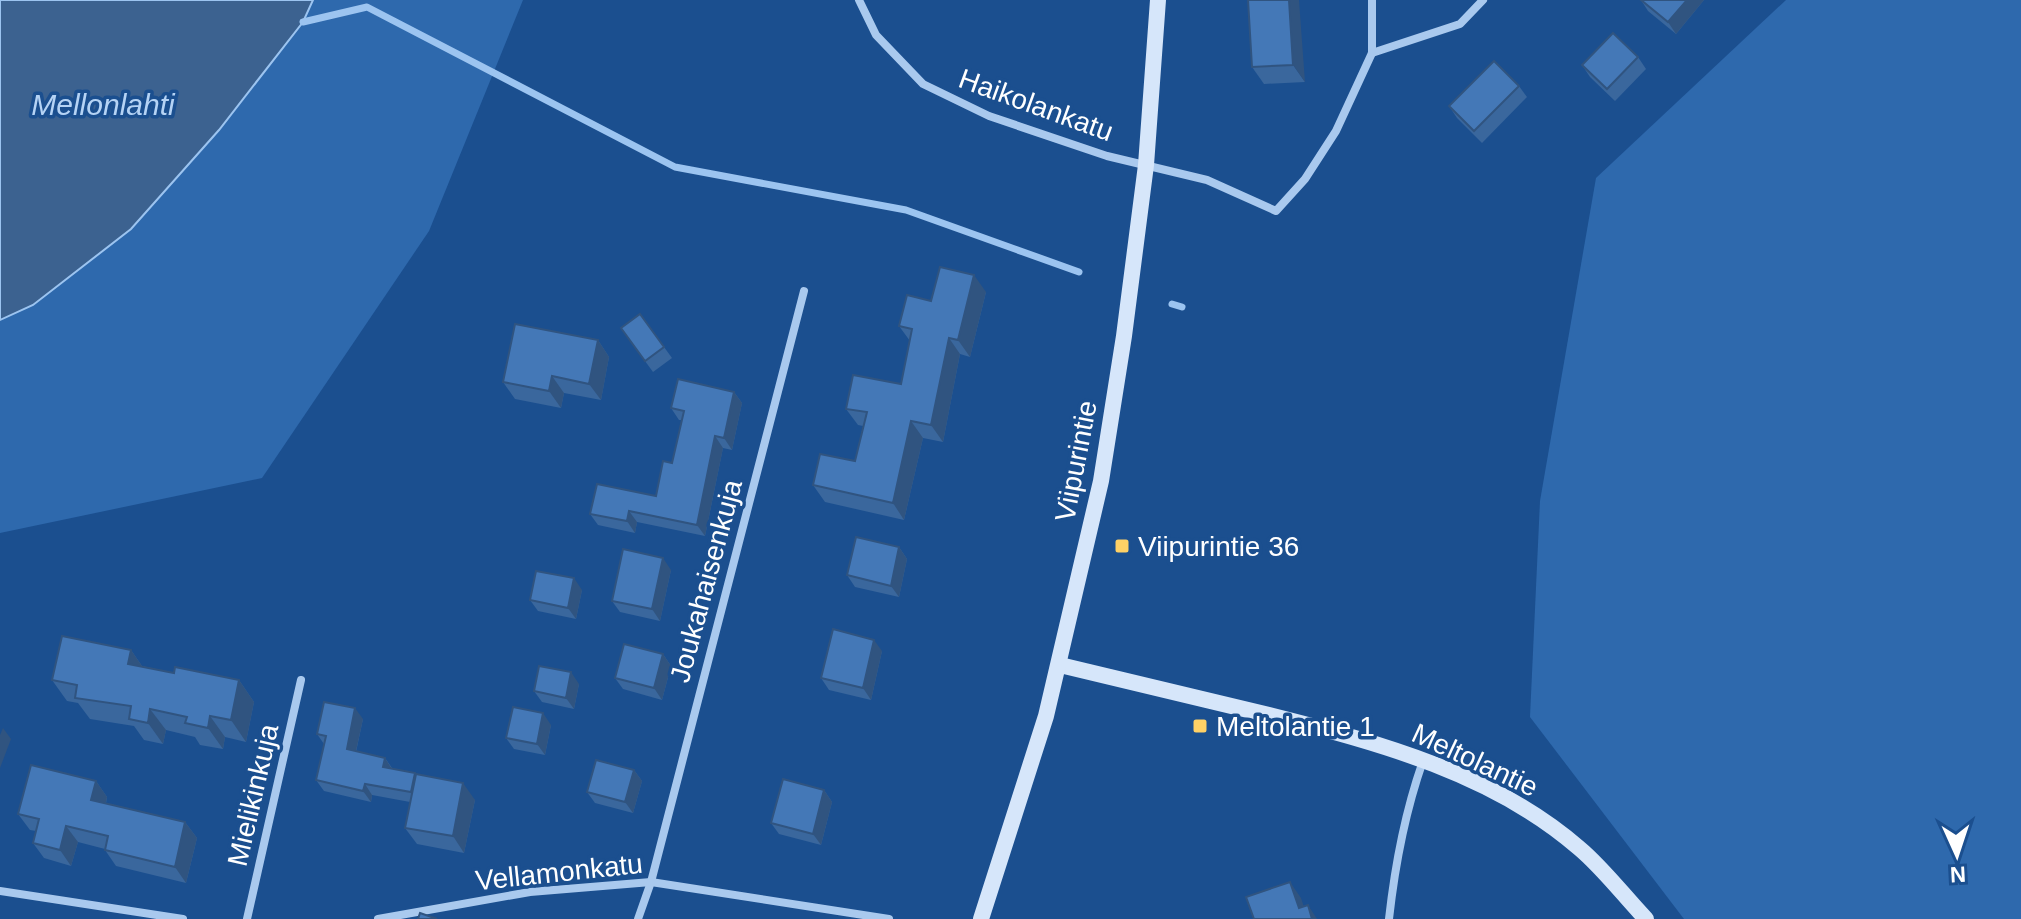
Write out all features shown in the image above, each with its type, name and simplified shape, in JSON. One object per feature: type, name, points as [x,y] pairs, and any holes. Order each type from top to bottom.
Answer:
[{"type":"main road","name":"Viipurintie","points":[[981,919],[1060,665],[1101,481],[1146,165],[1158,0]]},
{"type":"main road","name":"Meltolantie","points":[[1060,665],[1310,726],[1423,760],[1494,791],[1580,848],[1646,919]]},
{"type":"street","name":"Haikolankatu","points":[[859,0],[876,35],[923,84],[989,116],[1107,156],[1207,180],[1276,211],[1305,179],[1336,131],[1372,53]]},
{"type":"street","points":[[1372,0],[1372,53],[1460,24],[1483,0]]},
{"type":"street","name":"Joukahaisenkuja","points":[[638,919],[651,882],[804,291]]},
{"type":"street","name":"Mielikinkuja","points":[[247,919],[301,680]]},
{"type":"street","points":[[1389,919],[1401,839],[1411,794],[1423,760]]},
{"type":"street","name":"Vellamonkatu","points":[[378,919],[530,892],[651,882],[889,919]]},
{"type":"street","points":[[0,891],[183,919]]},
{"type":"shaded area","points":[[245,0],[523,0],[429,231],[262,478],[0,533],[0,284]]},
{"type":"shaded area","points":[[1786,0],[2021,0],[2021,919],[1684,919],[1530,717],[1540,501],[1596,178]]},
{"type":"water","name":"Mellonlahti","points":[[0,0],[313,0],[303,22],[219,130],[131,229],[33,305],[0,320]]},
{"type":"building","points":[[1248,0],[1289,0],[1293,65],[1252,67]]},
{"type":"building","points":[[1641,0],[1687,0],[1668,22]]},
{"type":"building","points":[[1613,33],[1638,57],[1607,89],[1582,65]]},
{"type":"building","points":[[1494,61],[1519,86],[1474,131],[1449,106]]},
{"type":"building","points":[[940,267],[974,275],[958,340],[949,338],[931,425],[911,421],[893,503],[813,485],[820,454],[855,461],[867,412],[846,409],[853,375],[901,384],[912,329],[899,326],[907,295],[931,301]]},
{"type":"building","points":[[640,314],[664,347],[645,361],[621,328]]},
{"type":"building","points":[[515,324],[598,340],[589,384],[552,376],[549,391],[503,382]]},
{"type":"building","points":[[678,379],[734,392],[724,438],[715,436],[697,525],[629,511],[627,521],[590,514],[597,484],[656,496],[663,461],[672,463],[684,411],[671,408]]},
{"type":"building","points":[[856,537],[899,547],[891,586],[847,575]]},
{"type":"building","points":[[623,549],[663,558],[652,609],[612,601]]},
{"type":"building","points":[[536,571],[574,578],[568,608],[530,600]]},
{"type":"building","points":[[833,629],[874,640],[863,688],[821,678]]},
{"type":"building","points":[[62,636],[131,650],[128,664],[174,673],[175,667],[239,680],[231,720],[210,716],[208,728],[185,723],[187,717],[150,709],[148,723],[129,719],[131,706],[75,698],[77,685],[52,680]]},
{"type":"building","points":[[624,644],[663,654],[654,688],[615,678]]},
{"type":"building","points":[[539,666],[571,672],[566,698],[534,691]]},
{"type":"building","points":[[324,702],[355,708],[347,749],[385,758],[383,767],[415,773],[411,792],[365,784],[363,791],[316,780],[326,736],[317,734]]},
{"type":"building","points":[[513,707],[543,713],[537,744],[506,738]]},
{"type":"building","points":[[596,760],[634,770],[625,802],[587,792]]},
{"type":"building","points":[[31,765],[96,781],[91,800],[185,822],[175,867],[105,850],[108,836],[66,826],[60,850],[33,843],[39,819],[18,814]]},
{"type":"building","points":[[416,774],[463,783],[453,836],[405,828]]},
{"type":"building","points":[[783,779],[824,790],[813,834],[771,823]]},
{"type":"building","points":[[1290,882],[1299,908],[1308,905],[1312,919],[1254,919],[1246,897]]},
{"type":"building","points":[[420,913],[437,919],[418,919]]},
{"type":"waterway","points":[[303,22],[367,7],[675,167],[906,210],[1079,272]]},
{"type":"waterway","points":[[1172,304],[1182,307]]},
{"type":"place","name":"Viipurintie 36","points":[[1122,546]]},
{"type":"place","name":"Meltolantie 1","points":[[1200,726]]}]
